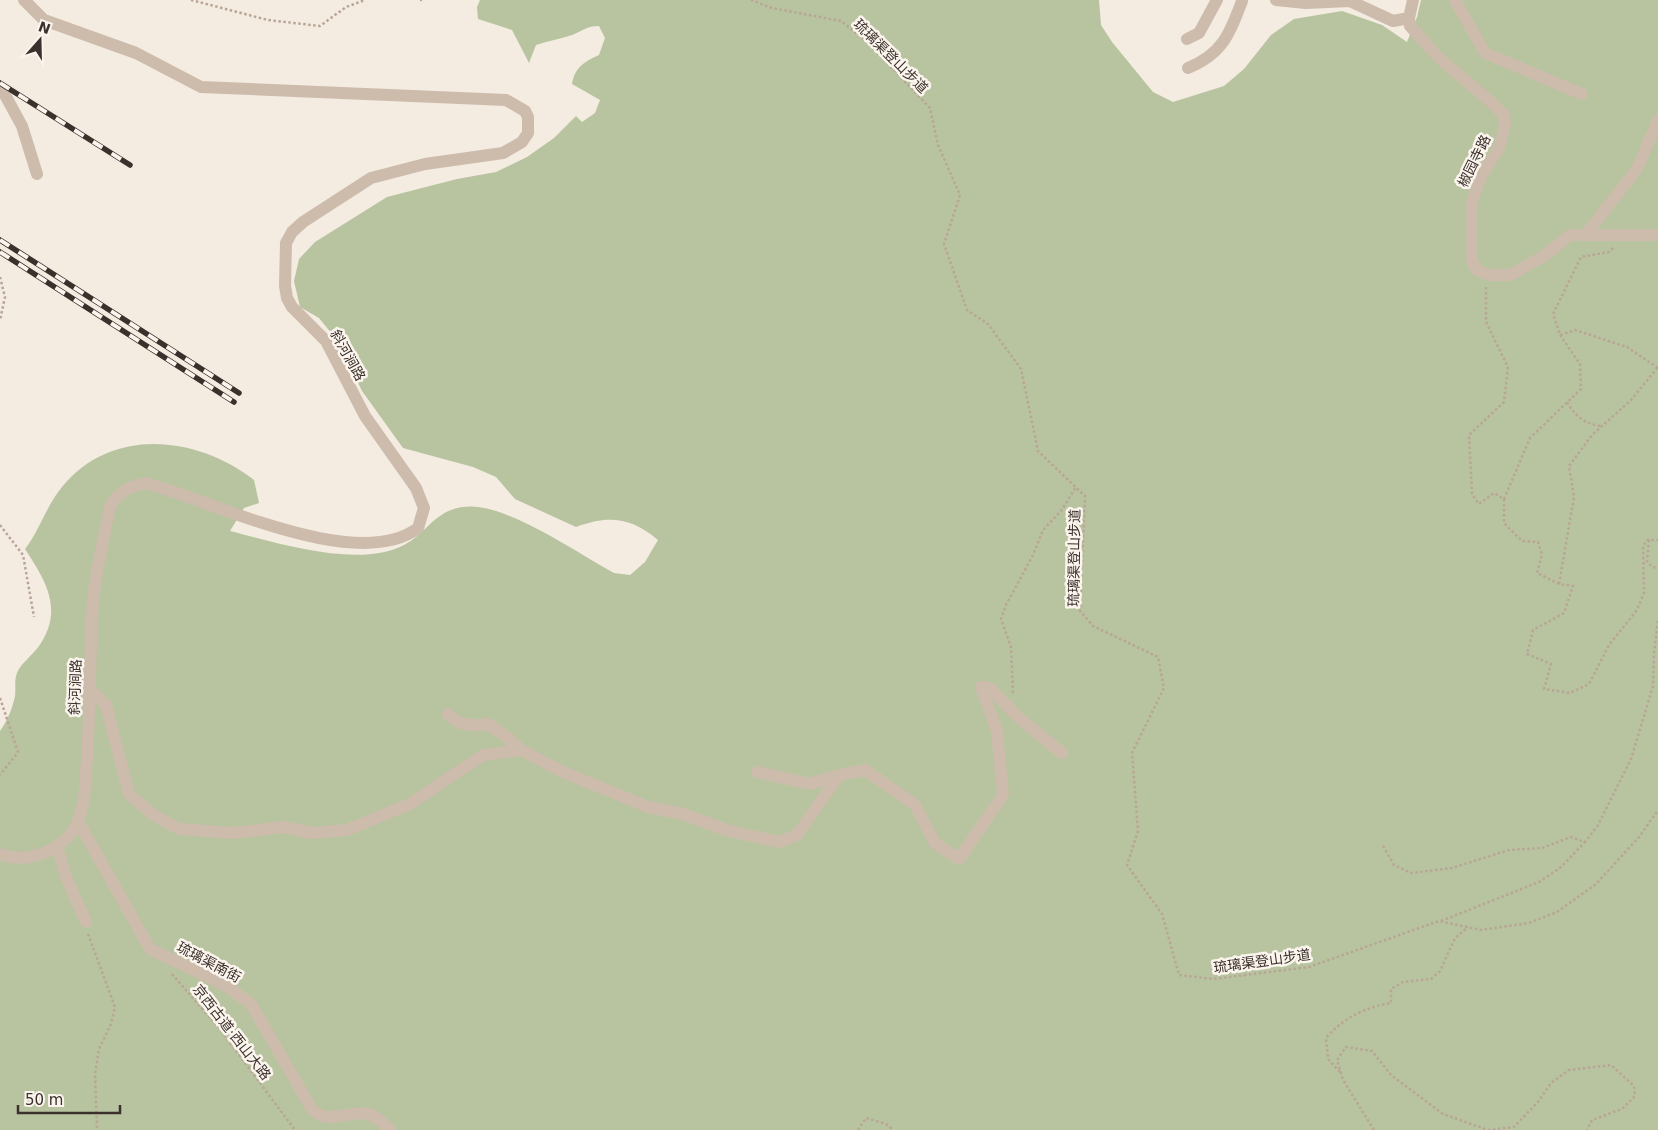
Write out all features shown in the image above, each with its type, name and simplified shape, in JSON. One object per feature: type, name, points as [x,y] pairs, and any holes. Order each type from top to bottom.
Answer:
[{"type":"street","name":"斜河涧路","points":[[0,854],[10,858],[49,852],[64,842],[78,821],[85,784],[91,691],[93,602],[110,506],[119,492],[127,487],[146,483],[254,521],[341,542],[368,543],[394,540],[418,528],[424,508],[416,488],[364,416],[326,342],[292,307],[287,298],[284,286],[286,242],[292,232],[303,222],[371,178],[425,164],[503,153],[522,142],[528,134],[528,116],[525,111],[506,100],[201,87],[136,53],[44,20],[24,0]]},
{"type":"street","points":[[1187,39],[1199,32],[1217,0]]},
{"type":"street","points":[[1188,68],[1202,62],[1219,49],[1233,26],[1242,0]]},
{"type":"street","points":[[1276,0],[1306,3],[1350,1],[1393,21],[1409,18],[1413,0]]},
{"type":"street","points":[[1455,0],[1484,53],[1582,94]]},
{"type":"street","name":"椒园寺路","points":[[1409,18],[1410,26],[1439,58],[1504,115],[1505,125],[1500,148],[1481,176],[1471,205],[1472,260],[1477,270],[1489,275]]},
{"type":"street","points":[[0,92],[4,94],[22,126],[37,174]]},
{"type":"street","points":[[1586,234],[1637,169],[1658,120]]},
{"type":"street","points":[[1489,275],[1510,275],[1544,256],[1570,235],[1658,235]]},
{"type":"street","points":[[757,772],[810,784],[839,775],[865,770],[915,805],[935,843],[959,859],[1003,795],[997,731],[981,687],[990,688],[1020,719],[1062,753]]},
{"type":"street","points":[[91,691],[106,705],[129,794],[152,814],[179,829],[233,833],[283,827],[312,833],[347,830],[410,804],[483,755],[521,750]]},
{"type":"street","points":[[448,714],[455,722],[473,726],[488,724],[507,737],[521,750],[561,771],[648,807],[683,814],[729,831],[779,842],[797,835],[839,775]]},
{"type":"street","name":"琉璃渠南街","points":[[78,821],[150,949],[225,985],[251,1004],[314,1111],[326,1117],[356,1111],[365,1112],[384,1123],[390,1130]]},
{"type":"street","points":[[58,846],[66,877],[86,922]]},
{"type":"path","points":[[191,0],[268,20],[320,26],[346,8],[365,0]]},
{"type":"path","name":"琉璃渠登山步道","points":[[751,0],[772,8],[841,21],[867,42],[930,108],[938,145],[960,195],[944,244],[967,310],[988,324],[1021,369],[1038,451],[1086,496],[1080,611],[1093,626],[1158,657],[1164,688],[1132,754],[1138,831],[1127,865],[1162,914],[1180,975],[1213,979],[1309,967],[1440,921]]},
{"type":"path","points":[[1624,236],[1609,252],[1581,257],[1553,314],[1560,335],[1580,364],[1581,388],[1530,438],[1504,499],[1504,523],[1522,541],[1538,542],[1542,554],[1537,573],[1559,584],[1573,586],[1564,613],[1533,630],[1527,654],[1551,664],[1544,689],[1570,693],[1589,684],[1609,646],[1637,610],[1644,593],[1643,546],[1649,540],[1658,540]]},
{"type":"path","points":[[1489,275],[1484,294],[1486,322],[1508,367],[1504,402],[1469,435],[1472,494],[1479,504],[1494,493],[1504,499]]},
{"type":"path","points":[[0,277],[6,297],[0,320]]},
{"type":"path","points":[[1559,584],[1574,497],[1569,466],[1592,435],[1631,400],[1658,367],[1627,347],[1575,330],[1560,335]]},
{"type":"path","points":[[1567,402],[1573,412],[1591,426],[1602,426]]},
{"type":"path","points":[[1014,697],[1010,647],[1001,619],[1006,605],[1033,555],[1043,530],[1061,511],[1076,487]]},
{"type":"path","points":[[0,525],[23,555],[34,617]]},
{"type":"path","points":[[1649,540],[1648,561],[1652,567],[1658,568]]},
{"type":"path","points":[[1440,921],[1539,882],[1561,867],[1585,842],[1598,824],[1631,759],[1653,686],[1658,619]]},
{"type":"path","points":[[0,698],[18,752],[0,775]]},
{"type":"path","points":[[1440,921],[1481,930],[1529,923],[1557,912],[1596,884],[1638,837],[1658,810]]},
{"type":"path","points":[[1383,846],[1394,865],[1411,873],[1452,868],[1509,850],[1542,848],[1571,837],[1585,842]]},
{"type":"path","points":[[86,922],[88,940],[116,1007],[112,1024],[99,1049],[95,1074],[98,1130]]},
{"type":"path","points":[[1341,1073],[1328,1059],[1326,1038],[1334,1029],[1369,1006],[1391,1003],[1391,989],[1403,982],[1431,979],[1440,971],[1455,938],[1468,927]]},
{"type":"path","name":"京西古道·西山大路","points":[[169,970],[219,1028],[295,1130]]},
{"type":"path","points":[[1374,1130],[1343,1080],[1337,1060],[1346,1047],[1372,1051],[1391,1075],[1444,1114],[1488,1130],[1514,1128],[1538,1102],[1551,1083],[1569,1070],[1611,1066],[1634,1086],[1635,1096],[1622,1108],[1592,1120],[1587,1130]]},
{"type":"path","points":[[858,1130],[866,1118],[886,1124],[893,1130]]},
{"type":"green space","points":[[480,0],[1099,0],[1101,25],[1112,42],[1153,92],[1173,102],[1224,86],[1244,69],[1271,35],[1294,19],[1342,11],[1382,25],[1407,42],[1417,17],[1421,0],[1658,0],[1658,1130],[0,1130],[0,731],[13,705],[17,673],[39,646],[50,620],[51,608],[45,584],[25,549],[56,494],[82,467],[105,454],[130,446],[155,444],[181,447],[207,454],[231,465],[254,480],[259,503],[244,508],[230,531],[271,542],[318,551],[364,555],[386,552],[412,540],[445,513],[463,507],[479,507],[518,520],[540,530],[614,573],[630,575],[645,562],[658,540],[648,532],[619,520],[599,521],[576,527],[515,499],[496,477],[473,467],[403,448],[362,391],[344,353],[332,334],[319,318],[300,307],[294,281],[299,259],[315,242],[387,197],[457,179],[496,172],[527,157],[554,138],[576,116],[582,122],[595,113],[600,100],[572,84],[578,69],[599,55],[605,38],[599,26],[536,45],[529,63],[512,30],[478,19],[477,7]]},
{"type":"railway","points":[[0,83],[130,165]]},
{"type":"railway","points":[[0,240],[239,393]]},
{"type":"railway","points":[[0,252],[234,402]]}]
